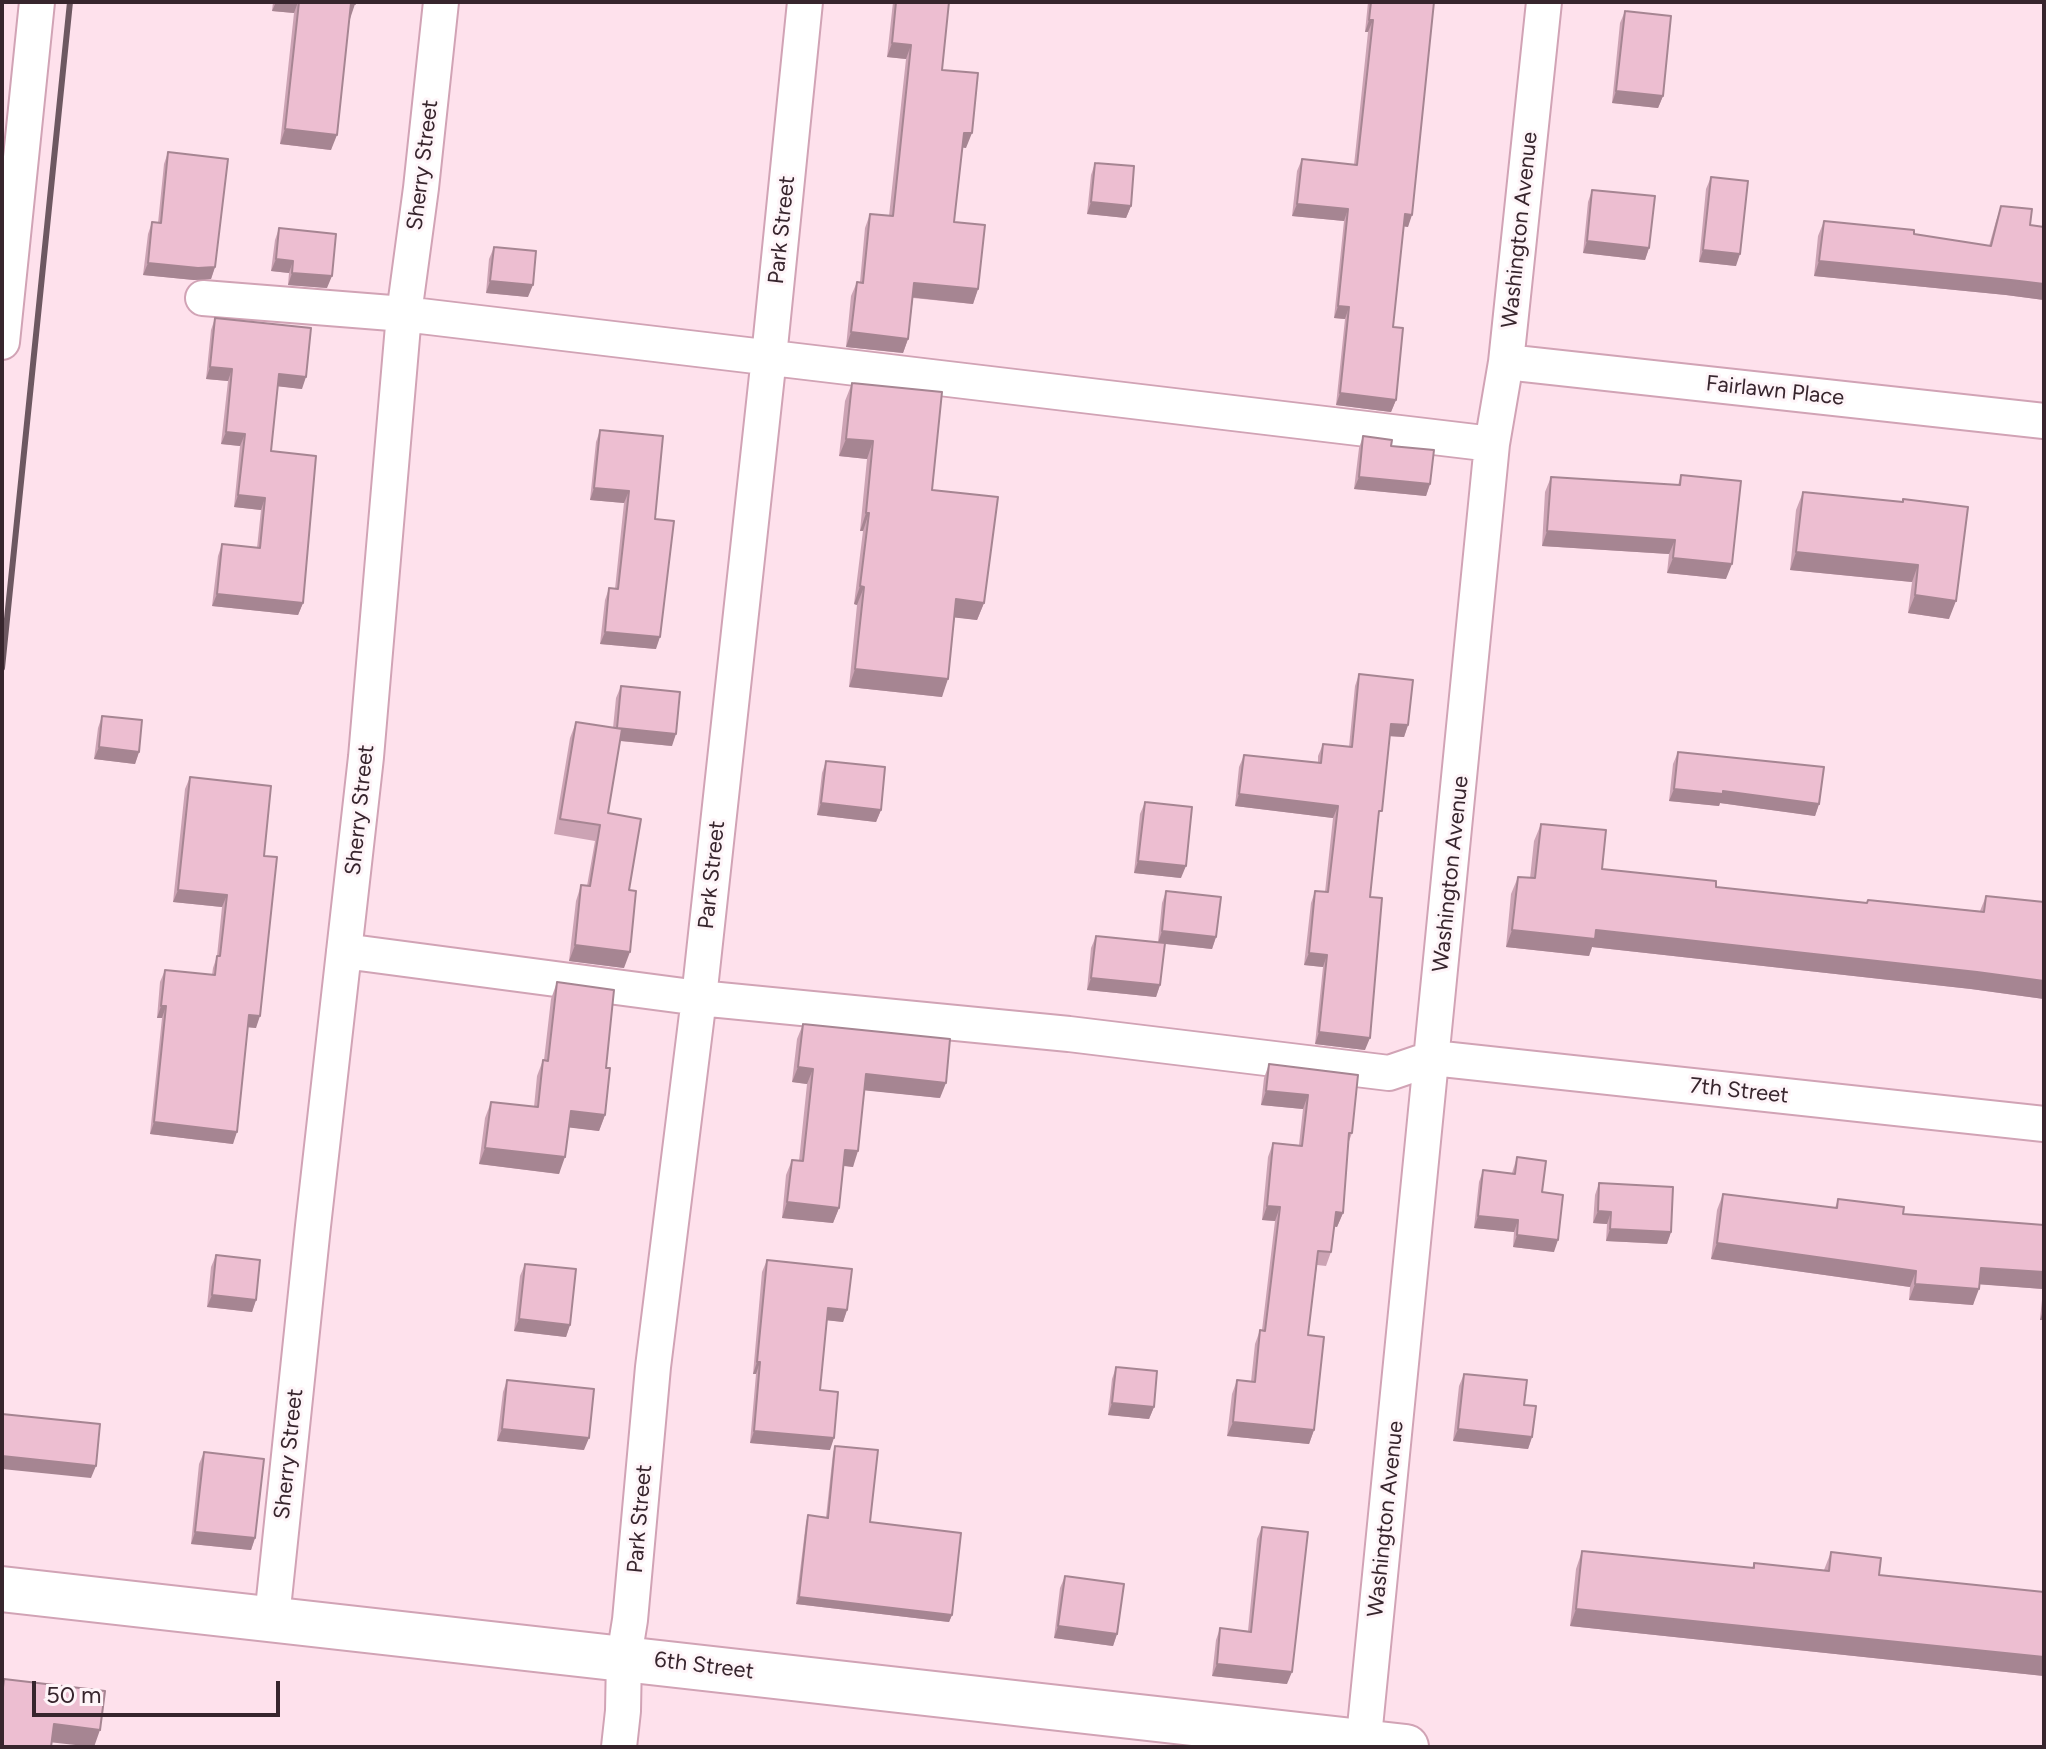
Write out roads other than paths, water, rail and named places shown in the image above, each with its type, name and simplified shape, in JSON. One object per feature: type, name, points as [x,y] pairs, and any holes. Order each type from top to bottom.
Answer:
[{"type":"street","points":[[3,325],[37,2]]},
{"type":"street","name":"Sherry Street","points":[[272,1618],[366,757],[404,314],[441,2]]},
{"type":"street","name":"Park Street","points":[[619,1747],[624,1657],[653,1367],[699,998],[805,2]]},
{"type":"street","name":"Washington Avenue","points":[[1377,1746],[1433,1058],[1492,444],[1506,362],[1544,2]]},
{"type":"street","points":[[203,298],[404,314],[1492,444]]},
{"type":"street","name":"Fairlawn Place","points":[[1506,362],[2044,421]]},
{"type":"street","points":[[344,951],[699,998],[1069,1034],[1389,1073],[1433,1058]]},
{"type":"street","name":"7th Street","points":[[1433,1058],[2044,1124]]},
{"type":"street","name":"6th Street","points":[[2,1589],[624,1657],[1377,1746]]},
{"type":"railway","points":[[2,668],[70,2]]}]
